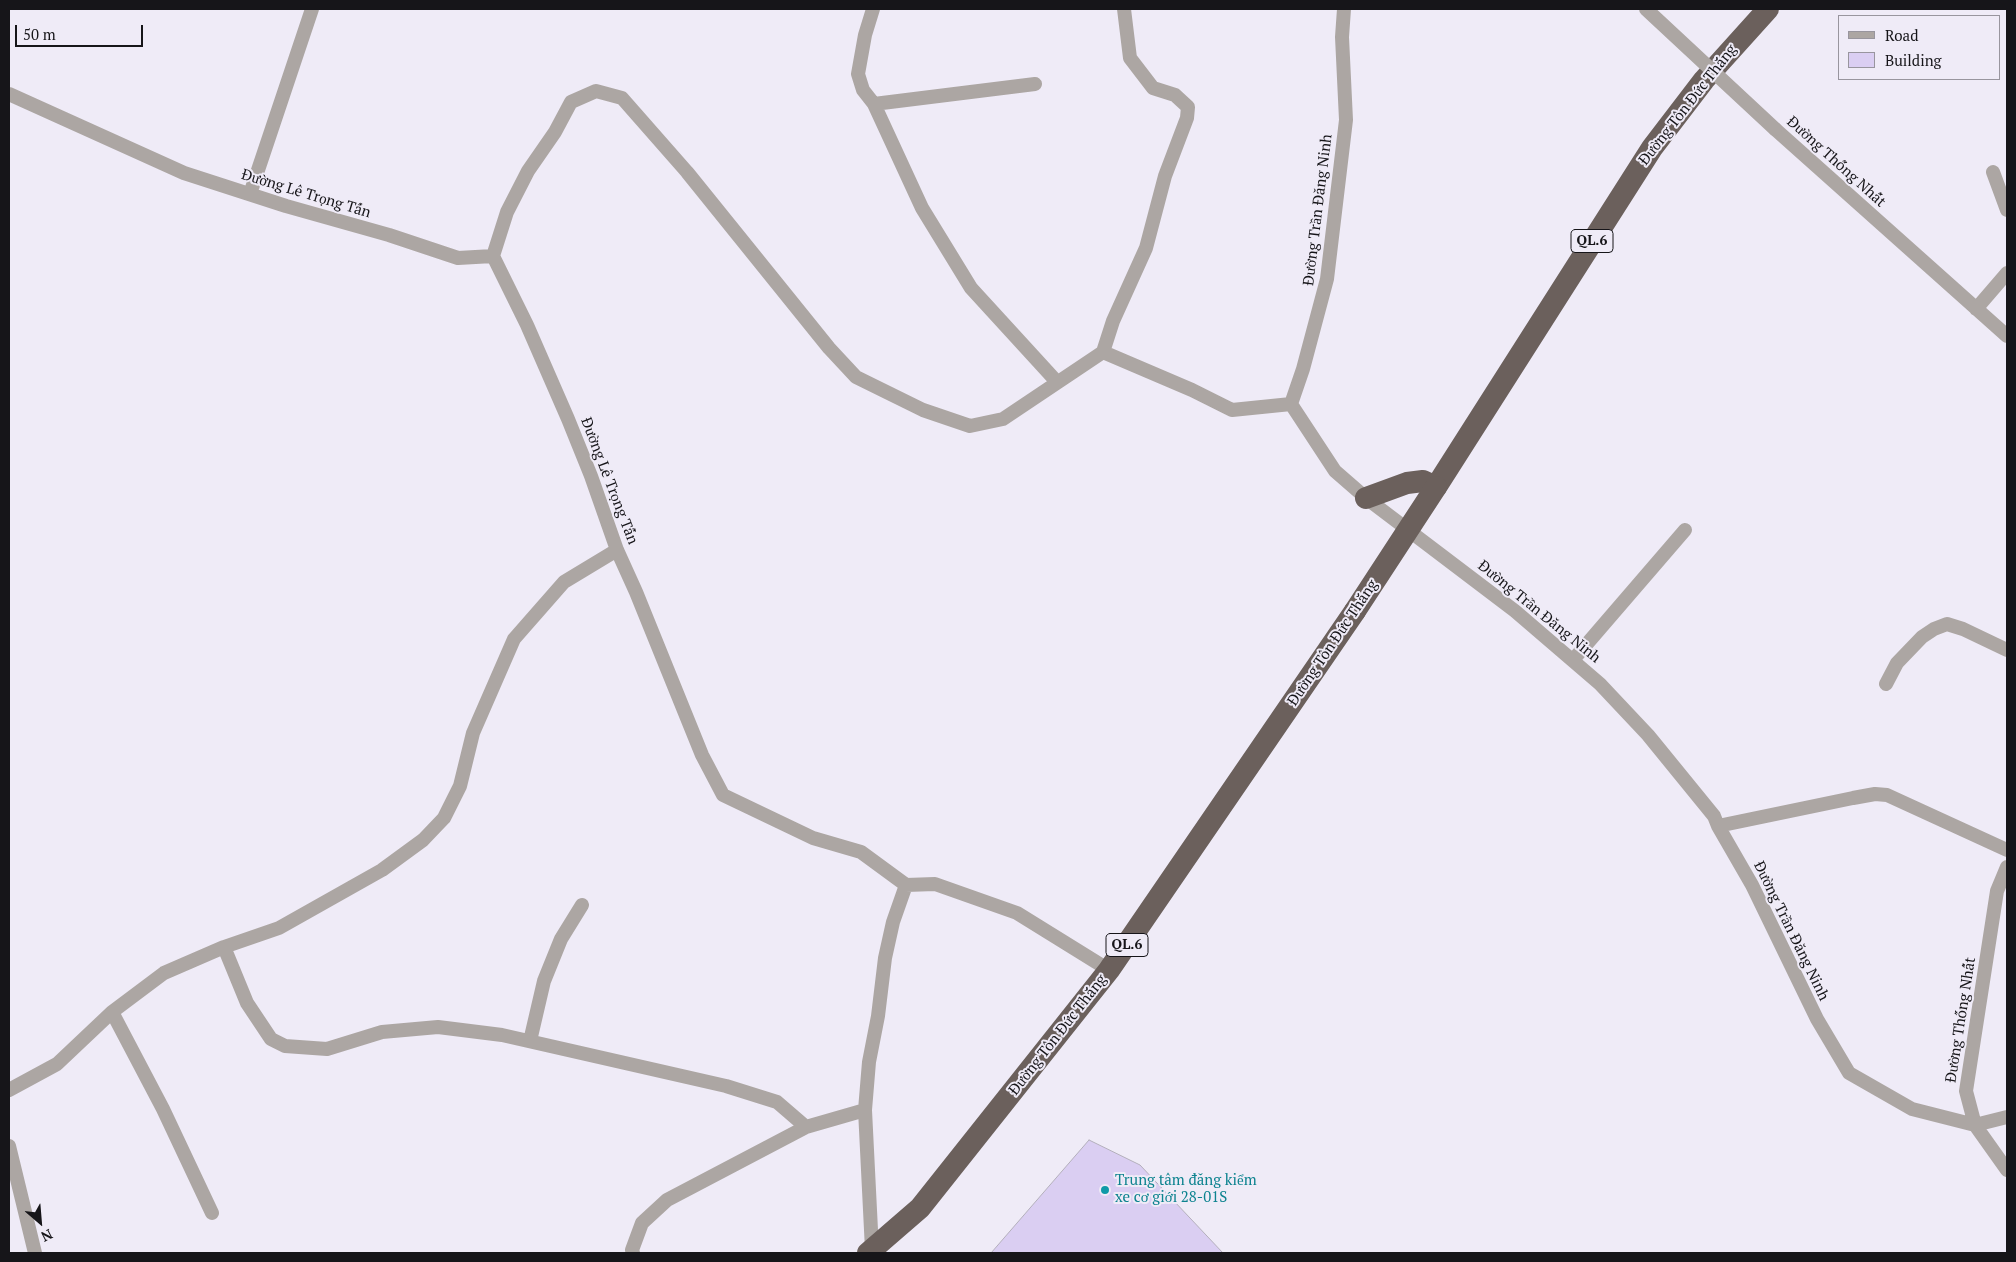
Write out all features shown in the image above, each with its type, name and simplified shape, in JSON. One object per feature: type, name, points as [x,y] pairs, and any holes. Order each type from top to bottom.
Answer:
[{"type":"highway","name":"Đường Tôn Đức Thắng","points":[[870,1251],[920,1208],[1109,970],[1355,611],[1652,148],[1704,80],[1768,9]]},
{"type":"highway","points":[[1366,498],[1407,483],[1423,481],[1436,486]]},
{"type":"street","points":[[250,194],[312,9]]},
{"type":"street","points":[[873,9],[865,35],[858,74],[864,90],[874,104],[922,208],[971,288],[1057,382]]},
{"type":"street","points":[[493,256],[507,212],[528,171],[555,132],[571,102],[596,91],[622,98],[688,172],[828,348],[856,378],[922,410],[970,426],[1003,419],[1103,352],[1113,321],[1146,248],[1165,176],[1187,118],[1188,107],[1175,95],[1153,88],[1130,58],[1124,9]]},
{"type":"street","name":"Đường Trần Đăng Ninh","points":[[1344,9],[1342,37],[1346,120],[1327,279],[1291,404],[1335,471],[1366,498],[1515,611],[1600,684],[1648,735],[1714,816],[1752,885],[1817,1019],[1849,1073],[1912,1108],[1975,1126]]},
{"type":"street","name":"Đường Thống Nhất","points":[[1646,9],[1775,129],[2007,336]]},
{"type":"street","points":[[874,104],[1034,84]]},
{"type":"street","name":"Đường Lê Trọng Tấn","points":[[9,94],[184,173],[389,235],[458,258],[493,256],[527,325],[568,419],[591,476],[617,550],[702,755],[723,795],[813,838],[861,852],[906,885]]},
{"type":"street","points":[[1993,172],[2007,210]]},
{"type":"street","points":[[1976,309],[2007,272]]},
{"type":"street","points":[[1103,352],[1192,390],[1232,410],[1291,404]]},
{"type":"street","points":[[1573,660],[1685,530]]},
{"type":"street","points":[[9,1091],[57,1064],[112,1012],[164,973],[224,947],[279,928],[382,870],[423,840],[444,818],[460,786],[473,732],[514,639],[564,582],[617,550]]},
{"type":"street","points":[[1886,684],[1897,663],[1922,637],[1934,629],[1947,624],[1963,629],[2007,650]]},
{"type":"street","points":[[1718,826],[1875,794],[1887,795],[2007,850]]},
{"type":"street","name":"Đường Thống Nhất","points":[[2007,867],[1997,891],[1966,1091],[1975,1126],[2007,1170]]},
{"type":"street","points":[[870,1251],[865,1110],[868,1062],[878,1016],[885,958],[893,922],[906,885],[935,884],[1017,913],[1109,970]]},
{"type":"street","points":[[530,1041],[544,981],[562,939],[582,905]]},
{"type":"street","points":[[224,947],[248,1003],[271,1039],[285,1046],[327,1049],[382,1032],[438,1028],[502,1035],[726,1086],[777,1102],[806,1127]]},
{"type":"street","points":[[112,1012],[163,1109],[212,1213]]},
{"type":"street","points":[[633,1253],[632,1250],[642,1223],[667,1200],[806,1127],[865,1110]]},
{"type":"street","points":[[1975,1126],[2007,1117]]},
{"type":"street","points":[[9,1146],[35,1253]]},
{"type":"building","name":"Trung tâm đăng kiểm xe cơ giới 28-01S","points":[[1089,1140],[1140,1165],[1223,1253],[991,1253]]},
{"type":"place","name":"Trung tâm đăng kiểm xe cơ giới 28-01S","points":[[1105,1190]]}]
